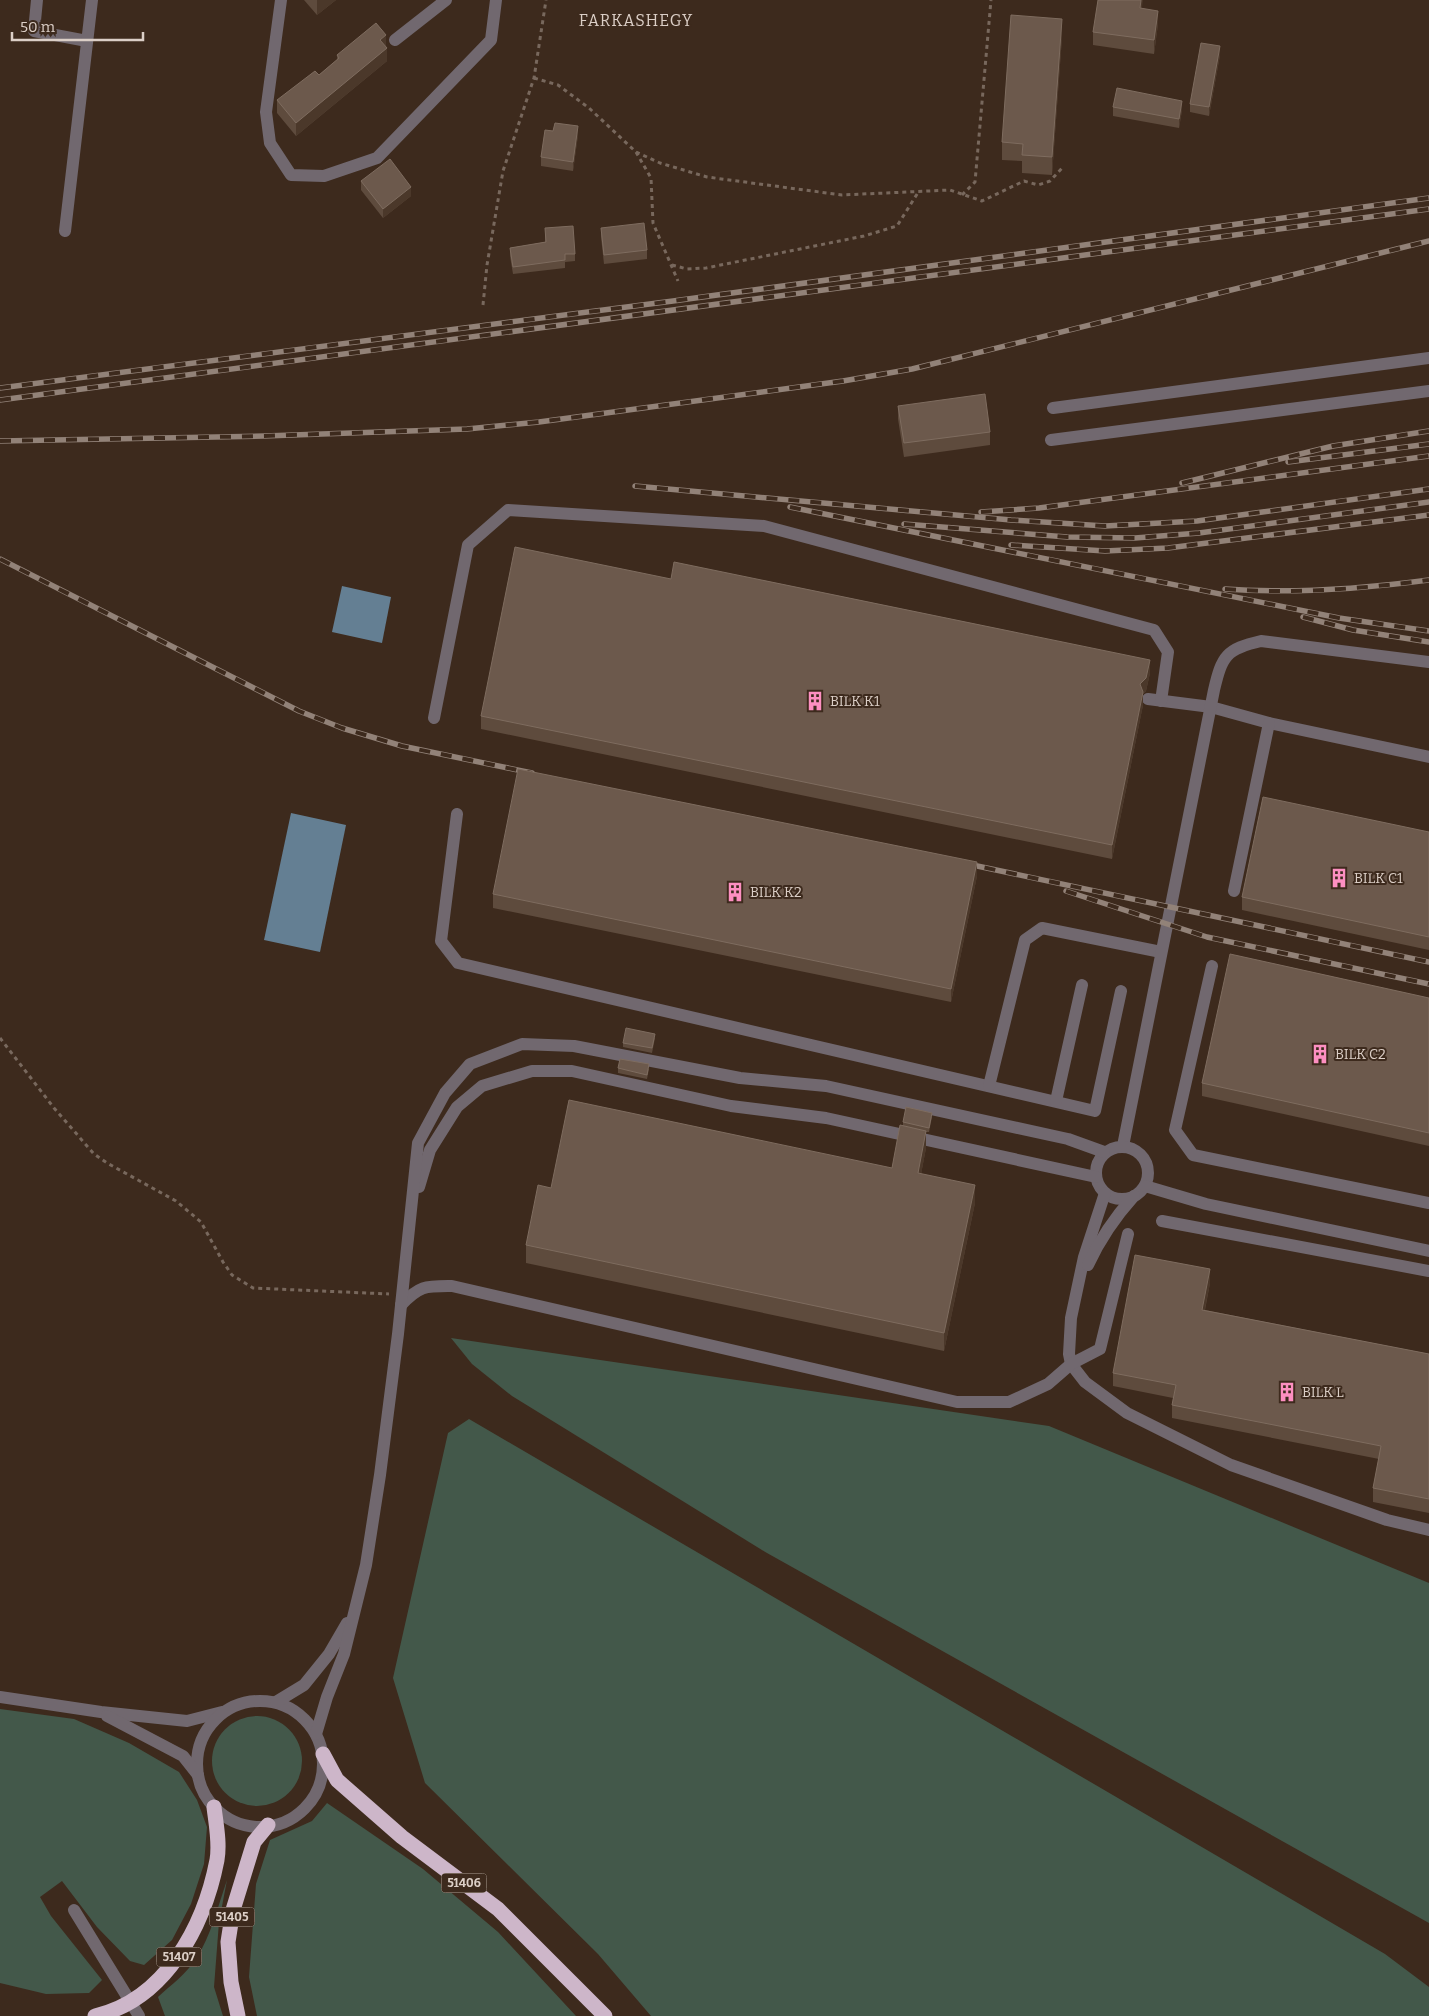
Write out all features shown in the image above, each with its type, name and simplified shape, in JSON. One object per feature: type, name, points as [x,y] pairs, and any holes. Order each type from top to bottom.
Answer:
[{"type":"highway","name":"51406","points":[[323,1754],[337,1780],[402,1837],[498,1909],[604,2016]]},
{"type":"highway","name":"51407","points":[[95,2016],[112,2012],[130,2003],[158,1981],[183,1951],[205,1902],[217,1859],[218,1834],[214,1807]]},
{"type":"highway","name":"51405","points":[[238,2016],[231,1982],[228,1942],[233,1910],[254,1842],[268,1825]]},
{"type":"street","points":[[38,0],[34,32],[87,41]]},
{"type":"street","points":[[65,231],[92,0]]},
{"type":"street","points":[[281,0],[266,112],[270,142],[291,175],[324,176],[377,158],[448,86],[491,40],[496,0]]},
{"type":"street","points":[[395,40],[446,0]]},
{"type":"street","points":[[1052,408],[1429,358]]},
{"type":"street","points":[[1051,440],[1429,391]]},
{"type":"street","points":[[434,718],[468,545],[508,510],[764,526],[1154,630],[1168,652],[1161,701]]},
{"type":"street","points":[[1123,1146],[1219,668],[1228,654],[1243,645],[1261,641],[1429,662]]},
{"type":"street","points":[[1148,699],[1211,707],[1269,723],[1429,757]]},
{"type":"street","points":[[1234,891],[1269,723]]},
{"type":"street","points":[[457,814],[441,941],[458,963],[1095,1111],[1121,991]]},
{"type":"street","points":[[989,1086],[1025,940],[1042,928],[1161,952]]},
{"type":"street","points":[[1212,966],[1175,1130],[1193,1156],[1429,1203]]},
{"type":"street","points":[[1056,1101],[1082,985]]},
{"type":"street","points":[[316,1734],[327,1697],[344,1654],[367,1556],[380,1475],[402,1299],[418,1143],[445,1093],[470,1064],[522,1044],[574,1046],[740,1078],[826,1086],[1068,1138],[1104,1152]]},
{"type":"street","points":[[411,1216],[430,1150],[457,1107],[482,1086],[532,1071],[572,1071],[731,1106],[826,1118],[1096,1177]]},
{"type":"street","points":[[1078,1285],[1104,1235],[1118,1213],[1145,1186],[1148,1168],[1145,1159],[1139,1152],[1123,1146],[1116,1146],[1104,1152],[1096,1168],[1096,1177],[1101,1189],[1105,1193],[1119,1199],[1134,1196]]},
{"type":"street","points":[[1145,1186],[1206,1204],[1429,1251]]},
{"type":"street","points":[[1105,1193],[1084,1257],[1070,1318],[1069,1354],[1071,1364],[1085,1382],[1127,1413],[1231,1465],[1387,1520],[1429,1530]]},
{"type":"street","points":[[1162,1221],[1429,1271]]},
{"type":"street","points":[[402,1299],[424,1286],[452,1286],[957,1402],[1009,1402],[1048,1384],[1071,1364],[1100,1349],[1128,1234]]},
{"type":"street","points":[[276,1702],[304,1685],[328,1654],[353,1612]]},
{"type":"street","name":"51406","points":[[0,1697],[101,1712],[183,1756],[198,1775],[206,1796],[214,1807],[226,1817],[247,1826],[279,1824],[301,1812],[311,1802],[318,1789],[323,1772],[323,1754],[316,1734],[298,1714],[276,1702],[260,1700],[245,1702],[224,1711],[214,1720],[201,1742],[198,1753],[198,1775]]},
{"type":"street","points":[[101,1712],[187,1721],[224,1711]]},
{"type":"street","points":[[74,1910],[139,2016]]},
{"type":"path","points":[[483,306],[487,265],[503,171],[534,78],[546,0]]},
{"type":"path","points":[[962,195],[975,182],[991,0]]},
{"type":"path","points":[[534,78],[558,85],[588,108],[636,152],[651,178],[653,223],[678,281]]},
{"type":"path","points":[[636,152],[660,163],[706,177],[842,195],[950,190],[982,201],[1024,182],[1038,185],[1050,181],[1064,166]]},
{"type":"path","points":[[672,265],[687,270],[706,268],[864,236],[897,226],[919,191]]},
{"type":"path","points":[[0,1038],[54,1108],[94,1154],[176,1201],[201,1222],[222,1262],[232,1275],[253,1288],[349,1293],[402,1299]]},
{"type":"green space","points":[[451,1338],[1049,1426],[1429,1583],[1429,1923],[767,1553],[512,1396],[472,1364]]},
{"type":"green space","points":[[469,1419],[1385,1954],[1429,1987],[1429,2016],[651,2016],[598,1954],[425,1783],[393,1678],[448,1433]]},
{"type":"green space","points":[[0,1709],[74,1719],[129,1743],[179,1772],[197,1800],[207,1827],[204,1864],[191,1904],[172,1940],[144,1965],[130,1961],[97,1927],[62,1881],[40,1897],[51,1916],[102,1980],[89,1993],[46,1994],[0,1983]]},
{"type":"green space","points":[[257,1716],[274,1720],[289,1729],[298,1744],[302,1761],[298,1778],[289,1793],[274,1802],[257,1806],[240,1802],[225,1793],[216,1778],[212,1761],[216,1744],[225,1729],[240,1720]]},
{"type":"green space","points":[[327,1803],[423,1869],[498,1932],[576,2016],[257,2016],[249,1977],[256,1884],[270,1840],[312,1821]]},
{"type":"green space","points":[[227,1880],[219,1922],[214,1987],[223,2016],[165,2016],[158,1997],[188,1970],[196,1959],[214,1921]]},
{"type":"water","points":[[342,586],[391,597],[382,643],[332,632]]},
{"type":"water","points":[[291,813],[346,825],[320,952],[264,940]]},
{"type":"building","points":[[1098,0],[1141,0],[1140,8],[1158,11],[1154,40],[1093,32]]},
{"type":"building","points":[[1011,15],[1062,19],[1052,157],[1022,155],[1023,144],[1002,142]]},
{"type":"building","points":[[376,23],[386,35],[380,40],[387,48],[296,123],[277,100],[315,71],[319,75],[339,58],[337,55]]},
{"type":"building","points":[[1201,43],[1220,46],[1209,107],[1190,104]]},
{"type":"building","points":[[1117,88],[1182,101],[1179,119],[1113,107]]},
{"type":"building","points":[[555,123],[578,126],[573,162],[541,157],[545,130],[553,131]]},
{"type":"building","points":[[390,159],[411,187],[383,209],[361,181]]},
{"type":"building","points":[[644,223],[647,250],[604,255],[601,228]]},
{"type":"building","points":[[573,226],[575,254],[565,254],[565,260],[513,267],[510,248],[546,242],[545,228]]},
{"type":"building","points":[[985,394],[990,432],[904,443],[898,406]]},
{"type":"building","name":"BILK K1","points":[[515,547],[671,579],[674,562],[1150,660],[1146,678],[1140,684],[1143,692],[1112,845],[481,716]]},
{"type":"building","name":"BILK K2","points":[[518,769],[977,862],[951,989],[493,894]]},
{"type":"building","name":"BILK C1","points":[[1263,797],[1429,832],[1429,937],[1242,897]]},
{"type":"building","name":"BILK C2","points":[[1230,954],[1429,998],[1429,1133],[1202,1083]]},
{"type":"building","points":[[626,1028],[655,1034],[652,1048],[623,1043]]},
{"type":"building","points":[[620,1059],[649,1064],[647,1075],[618,1068]]},
{"type":"building","points":[[569,1100],[892,1168],[900,1125],[926,1131],[918,1173],[975,1185],[944,1333],[526,1245],[538,1185],[551,1188]]},
{"type":"building","points":[[906,1107],[932,1113],[929,1128],[903,1122]]},
{"type":"building","name":"BILK L","points":[[1135,1255],[1210,1269],[1202,1310],[1429,1354],[1429,1499],[1373,1488],[1381,1446],[1172,1405],[1176,1385],[1113,1373]]},
{"type":"railway","points":[[0,388],[673,301],[1429,198]]},
{"type":"railway","points":[[0,400],[1429,209]]},
{"type":"railway","points":[[0,441],[264,436],[467,429],[539,422],[843,381],[912,369],[1429,241]]},
{"type":"railway","points":[[1182,483],[1333,446],[1429,431]]},
{"type":"railway","points":[[1288,462],[1429,444]]},
{"type":"railway","points":[[981,512],[1039,508],[1429,456]]},
{"type":"railway","points":[[635,486],[1011,520],[1105,526],[1197,521],[1429,489]]},
{"type":"railway","points":[[904,524],[1067,537],[1135,538],[1199,533],[1429,502]]},
{"type":"railway","points":[[790,507],[1339,618],[1429,631]]},
{"type":"railway","points":[[1011,545],[1105,551],[1168,548],[1429,515]]},
{"type":"railway","points":[[0,559],[299,711],[342,728],[402,746],[532,773]]},
{"type":"railway","points":[[1225,589],[1327,590],[1429,580]]},
{"type":"railway","points":[[1303,617],[1353,630],[1429,642]]},
{"type":"railway","points":[[963,863],[1429,962]]},
{"type":"railway","points":[[1066,891],[1207,937],[1429,984]]},
{"type":"place","name":"BILK K1","points":[[815,701]]},
{"type":"place","name":"BILK C1","points":[[1339,878]]},
{"type":"place","name":"BILK K2","points":[[735,892]]},
{"type":"place","name":"BILK C2","points":[[1320,1054]]},
{"type":"place","name":"BILK L","points":[[1287,1392]]},
{"type":"district","name":"FARKASHEGY","points":[[636,20]]}]
